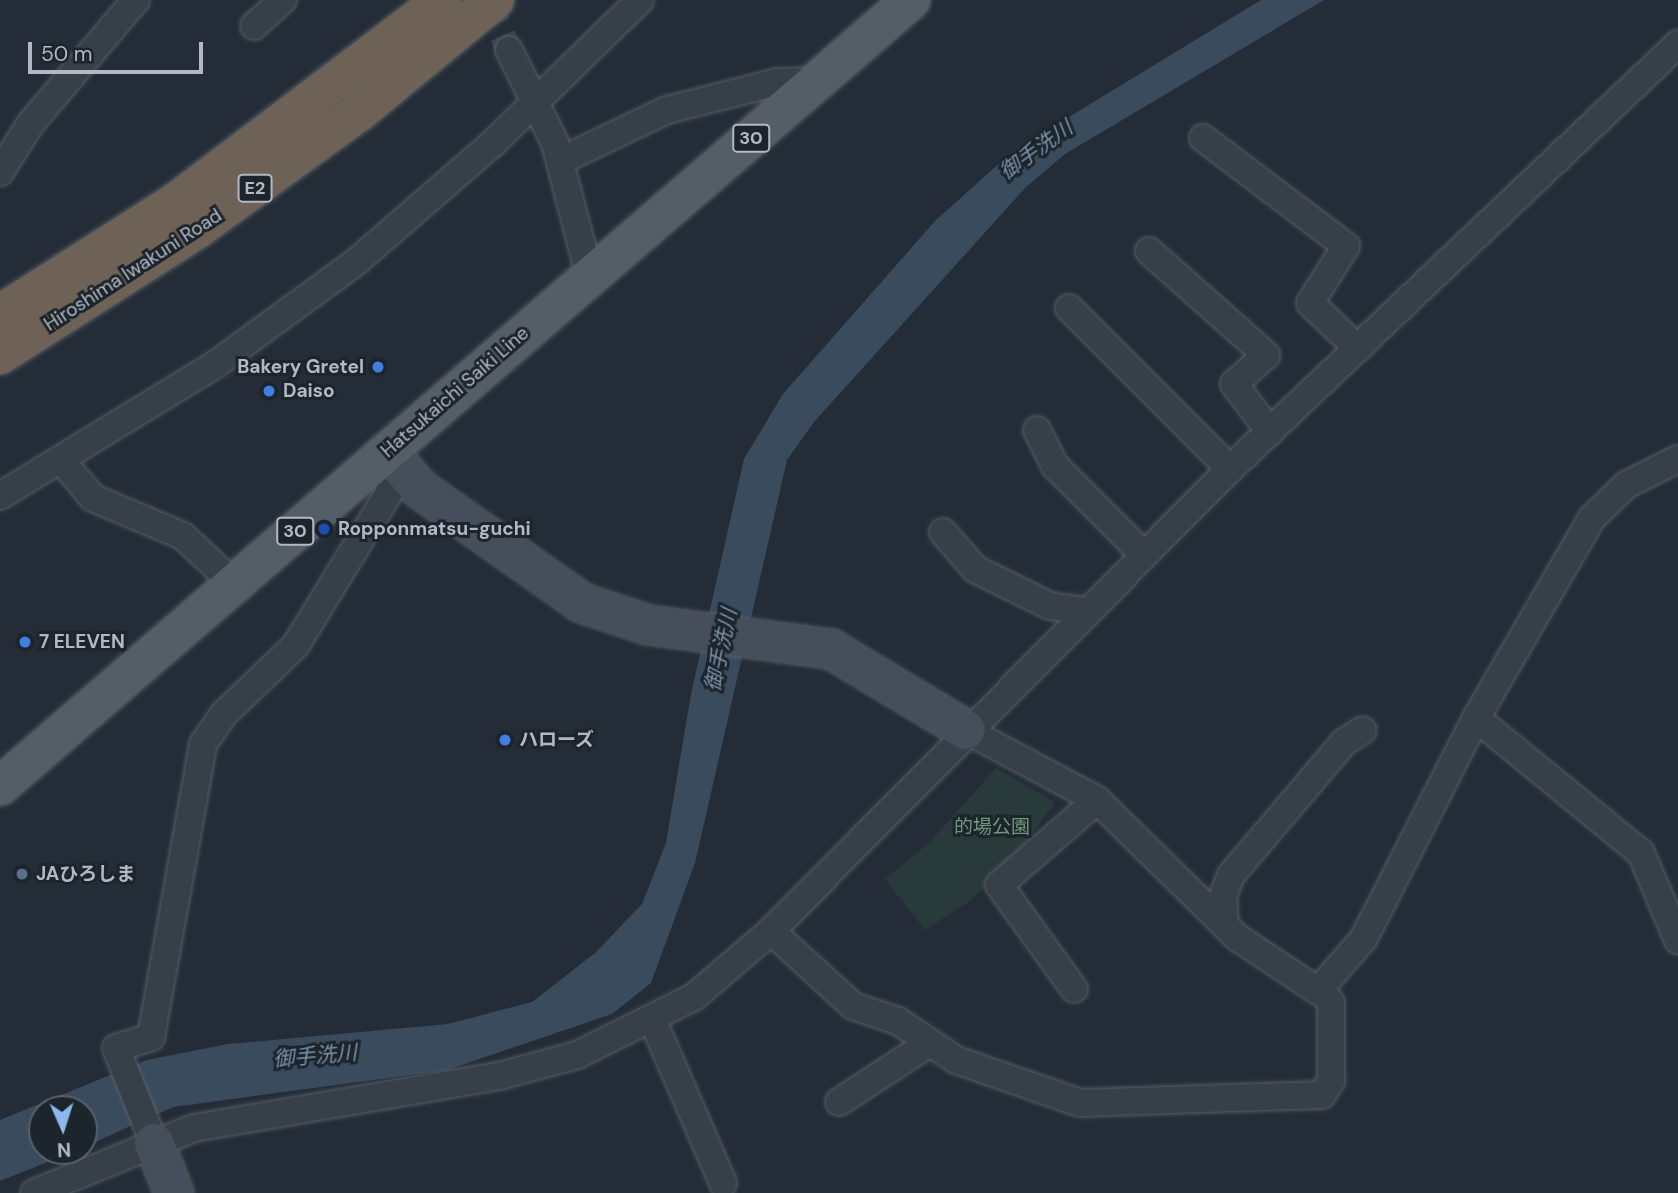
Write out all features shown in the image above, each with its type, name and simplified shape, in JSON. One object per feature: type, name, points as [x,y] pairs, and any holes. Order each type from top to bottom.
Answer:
[{"type":"highway","name":"Hiroshima Iwakuni Road","points":[[0,314],[176,202],[442,0]]},
{"type":"highway","name":"Hiroshima Iwakuni Road","points":[[0,355],[278,172],[495,0]]},
{"type":"main road","name":"Hatsukaichi Saiki Line","points":[[0,786],[233,583],[392,458],[590,276],[911,0]]},
{"type":"street","points":[[0,172],[31,123],[136,0]]},
{"type":"street","points":[[254,26],[283,0]]},
{"type":"street","points":[[0,496],[62,461],[216,364],[357,261],[534,101],[640,0]]},
{"type":"street","points":[[34,1193],[151,1135],[338,1098],[503,1075],[577,1055],[694,997],[771,931],[966,730],[1230,469],[1678,44]]},
{"type":"street","points":[[509,50],[560,161],[590,276]]},
{"type":"street","points":[[560,161],[667,110],[778,82],[817,81]]},
{"type":"street","points":[[1203,138],[1346,246],[1310,303],[1358,349]]},
{"type":"street","points":[[1149,251],[1266,355],[1234,384],[1270,432]]},
{"type":"street","points":[[1069,308],[1230,469]]},
{"type":"street","points":[[1037,430],[1055,466],[1144,555]]},
{"type":"street","points":[[174,1193],[119,1066],[116,1048],[151,1037],[203,744],[223,715],[296,645],[381,507],[392,458],[552,586],[615,616],[695,633],[845,654],[966,730],[1097,800],[1225,925],[1322,990],[1331,1003],[1331,1081],[1314,1098],[1078,1103],[956,1060],[928,1044],[898,1021],[853,1006],[771,931]]},
{"type":"street","points":[[1322,990],[1364,938],[1476,718],[1592,518],[1626,485],[1678,459]]},
{"type":"street","points":[[62,461],[93,498],[183,536],[233,583]]},
{"type":"street","points":[[943,532],[975,569],[1050,606],[1086,611]]},
{"type":"street","points":[[1476,718],[1641,853],[1678,940]]},
{"type":"street","points":[[1225,925],[1223,896],[1231,875],[1344,742],[1363,730]]},
{"type":"street","points":[[1074,989],[999,886],[1097,800]]},
{"type":"street","points":[[652,1019],[723,1183]]},
{"type":"street","points":[[839,1102],[928,1044]]},
{"type":"green space","name":"的場公園","points":[[996,768],[1055,802],[1016,857],[971,900],[925,930],[885,879],[929,843]]},
{"type":"water","name":"御手洗川","points":[[1261,0],[1324,0],[1065,154],[1026,187],[814,422],[787,460],[695,863],[651,983],[612,1014],[447,1070],[173,1107],[98,1141],[98,1095],[61,1095],[147,1060],[228,1044],[448,1024],[532,1002],[595,953],[642,904],[666,843],[691,694],[744,459],[783,394],[935,221],[1013,151]]},
{"type":"water","points":[[28,1109],[28,1165],[40,1165],[0,1181],[0,1120]]},
{"type":"tunnel","points":[[487,0],[509,50]]},
{"type":"place","name":"Bakery Gretel","points":[[378,367]]},
{"type":"place","name":"Daiso","points":[[269,391]]},
{"type":"place","name":"Ropponmatsu-guchi","points":[[324,529]]},
{"type":"place","name":"7 ELEVEN","points":[[25,642]]},
{"type":"place","name":"ハローズ","points":[[505,740]]},
{"type":"place","name":"JAひろしま","points":[[22,874]]}]
